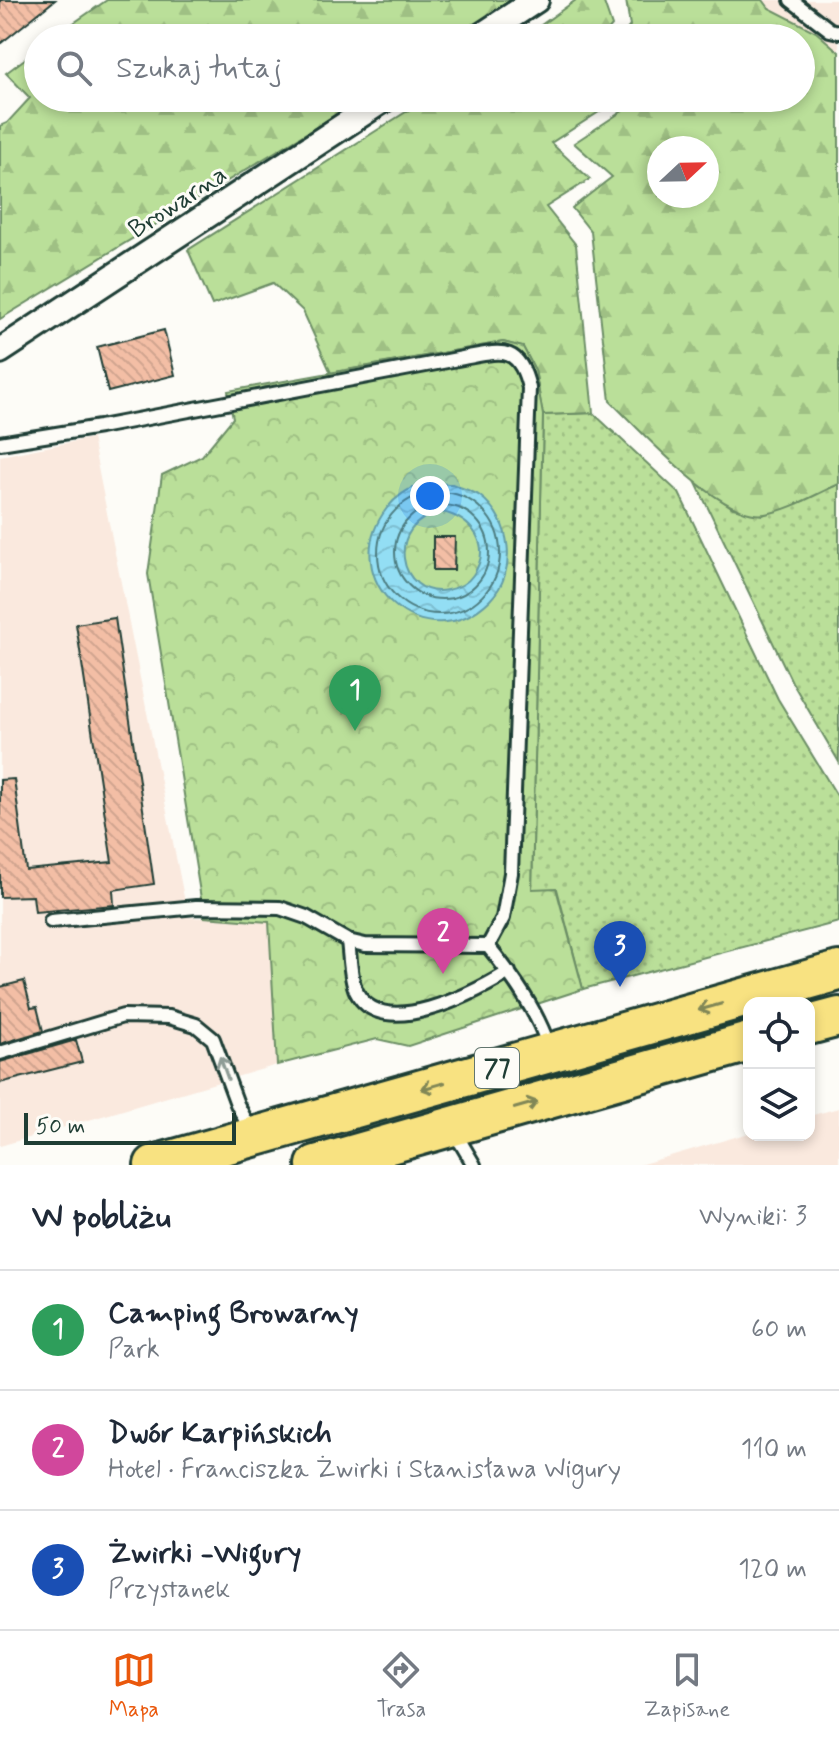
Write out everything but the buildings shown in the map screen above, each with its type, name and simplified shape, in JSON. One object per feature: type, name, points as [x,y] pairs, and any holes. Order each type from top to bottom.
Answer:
[{"type":"main road","name":"77","points":[[154,1165],[839,971]]},
{"type":"main road","points":[[815,1023],[839,1017]]},
{"type":"main road","name":"77","points":[[316,1165],[743,1044]]},
{"type":"street","points":[[499,24],[536,0]]},
{"type":"street","name":"Browarna","points":[[0,351],[365,112]]},
{"type":"lane","points":[[791,0],[830,30],[839,32]]},
{"type":"lane","points":[[0,443],[495,352],[515,356],[524,367],[529,388],[511,873],[503,918],[488,946]]},
{"type":"lane","points":[[51,921],[196,907],[280,908],[306,917],[348,941],[394,946],[488,946]]},
{"type":"lane","points":[[348,941],[356,991],[370,1006],[385,1015],[407,1014],[473,994],[509,972]]},
{"type":"lane","points":[[488,946],[509,972],[541,1023],[550,1052]]},
{"type":"lane","points":[[0,1053],[123,1016],[169,1017],[196,1025],[213,1039],[237,1104],[247,1123],[261,1135]]},
{"type":"lane","points":[[447,1128],[461,1143],[474,1165]]},
{"type":"shaded area","points":[[763,0],[839,0],[839,52],[815,31],[815,24],[800,24],[769,8]]},
{"type":"shaded area","points":[[92,438],[188,917],[269,921],[277,1065],[0,1146],[0,456]]},
{"type":"shaded area","points":[[839,1108],[839,1165],[639,1165],[743,1135],[743,1141],[815,1141],[815,1114]]},
{"type":"green space","points":[[107,0],[525,0],[486,24],[72,24]]},
{"type":"green space","points":[[576,0],[603,0],[611,24],[543,24]]},
{"type":"green space","points":[[626,0],[763,0],[769,8],[800,24],[630,24]]},
{"type":"green space","points":[[815,31],[839,52],[839,484],[774,512],[748,513],[705,489],[661,452],[610,401],[591,232],[572,208],[612,177],[574,143],[621,112],[815,112]]},
{"type":"green space","points":[[24,60],[24,92],[6,73]]},
{"type":"green space","points":[[24,105],[24,112],[341,112],[0,319],[0,126],[7,123]]},
{"type":"green space","points":[[406,112],[599,112],[551,143],[590,179],[546,207],[576,245],[593,413],[543,415],[535,370],[523,347],[503,342],[331,373],[303,311],[273,283],[212,305],[188,250]]},
{"type":"green space","points":[[503,342],[523,347],[535,370],[543,415],[532,889],[556,888],[583,989],[408,1046],[377,1039],[277,1065],[269,922],[204,917],[148,574],[162,475],[202,456],[233,418],[228,391]]},
{"type":"green space","points":[[593,413],[679,493],[778,699],[839,799],[839,922],[583,989],[557,889],[532,889],[543,415]]},
{"type":"green space","points":[[696,483],[733,508],[763,515],[839,484],[839,762],[792,682]]},
{"type":"water","points":[[452,484],[477,494],[499,518],[508,546],[505,575],[490,600],[465,617],[439,622],[415,618],[394,605],[379,585],[371,562],[373,535],[387,508],[407,491],[416,486]],"holes":[[[442,512],[453,515],[476,535],[480,544],[479,564],[471,578],[462,585],[447,590],[430,590],[417,583],[408,572],[404,558],[405,544],[411,530],[423,519]]]},
{"type":"place","name":"Camping Browarny","points":[[355,731]]},
{"type":"place","name":"Dwór Karpińskich","points":[[443,974]]},
{"type":"place","name":"Żwirki -Wigury","points":[[620,987]]}]
